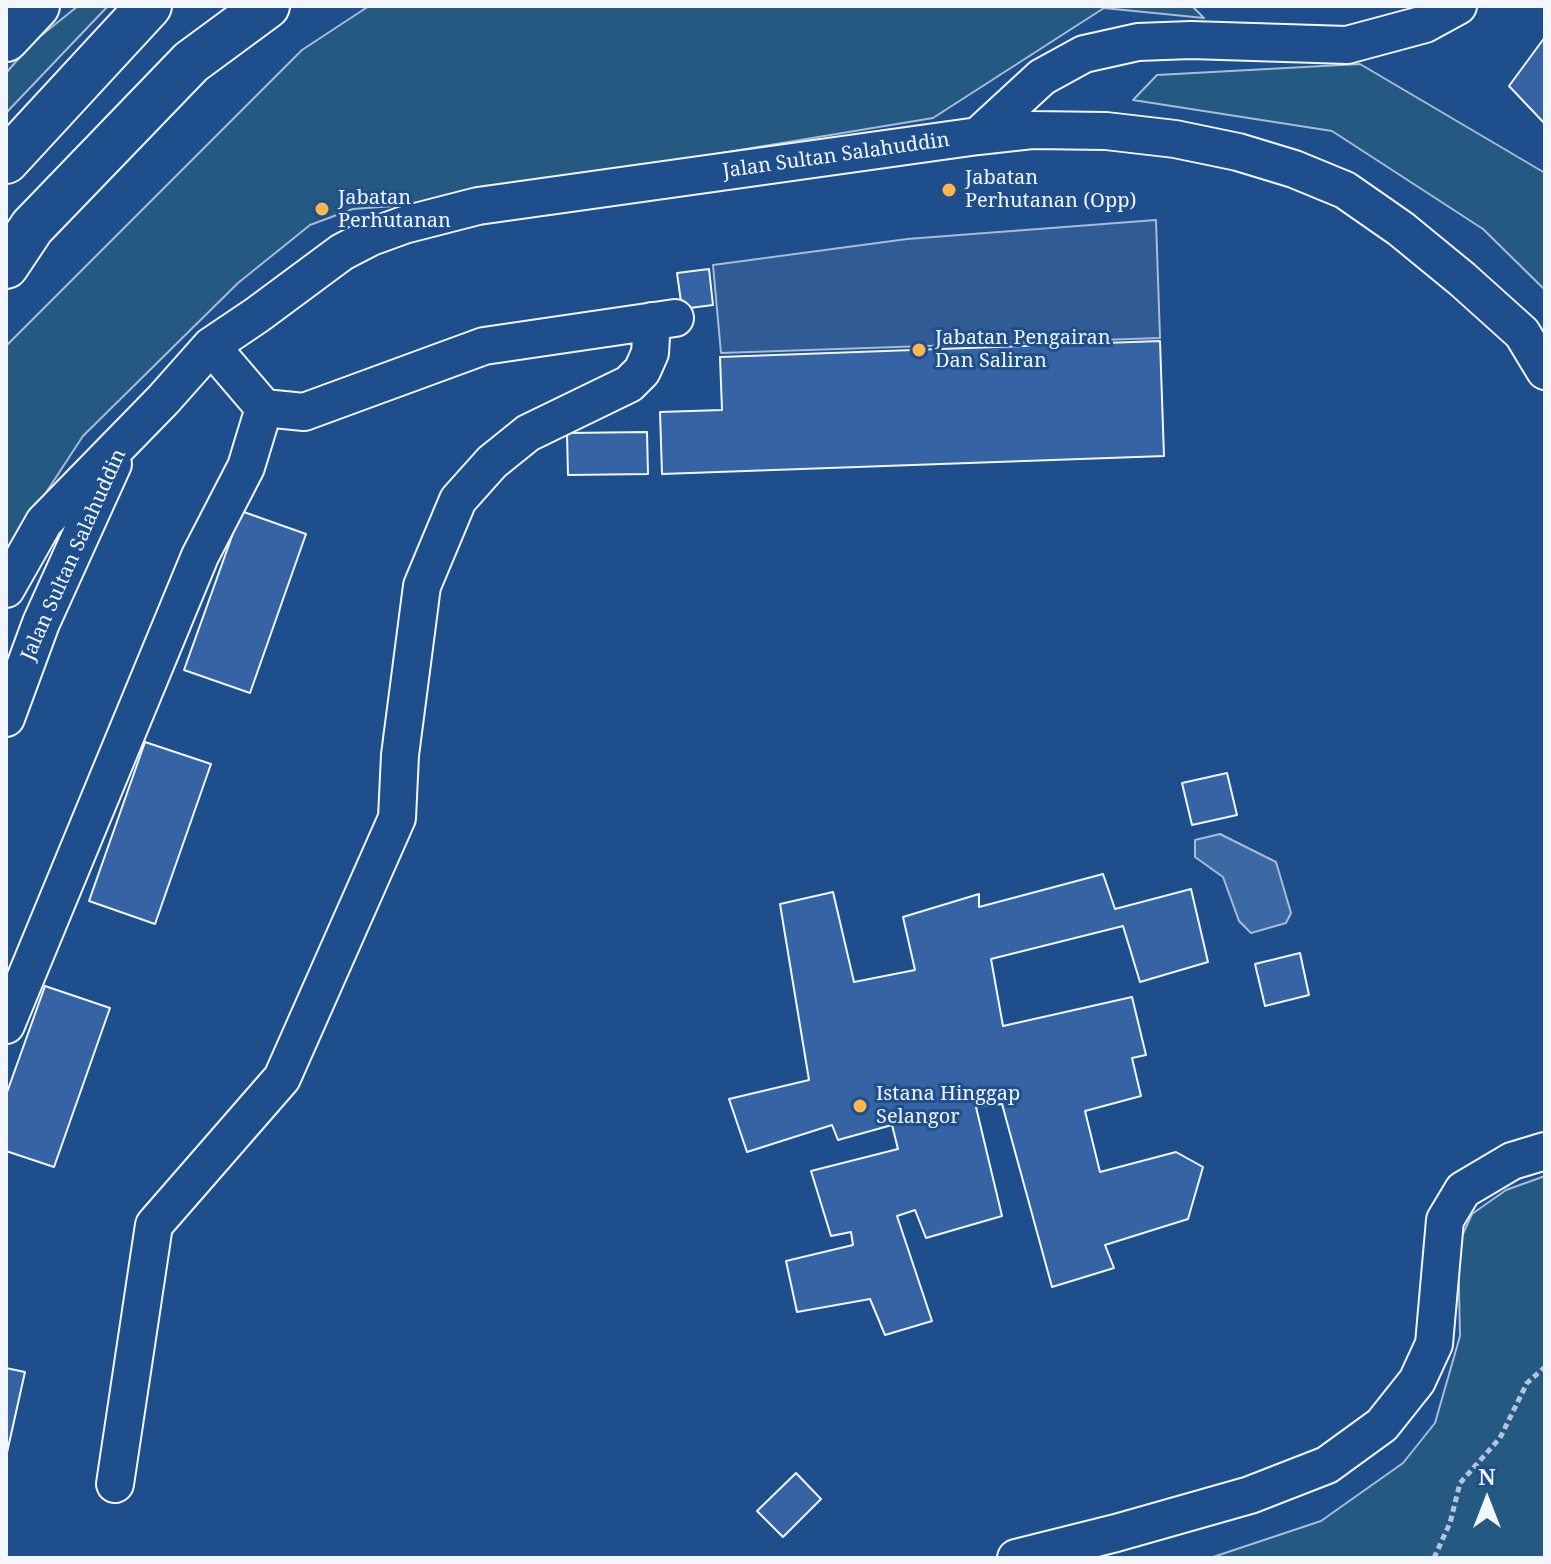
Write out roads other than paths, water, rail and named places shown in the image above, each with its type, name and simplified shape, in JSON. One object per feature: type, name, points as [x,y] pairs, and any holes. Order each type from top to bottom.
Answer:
[{"type":"main road","points":[[6,39],[37,6]]},
{"type":"main road","points":[[6,161],[149,6]]},
{"type":"main road","points":[[6,266],[32,227],[191,62],[267,6]]},
{"type":"street","points":[[978,136],[1042,77],[1084,54],[1138,42],[1191,40],[1347,45],[1425,24],[1458,6]]},
{"type":"street","name":"Jalan Sultan Salahuddin","points":[[6,589],[44,522],[211,346],[342,252],[371,237],[415,222],[478,206],[1032,130],[1120,133],[1175,139],[1238,152],[1294,169],[1345,190],[1401,229],[1522,333],[1545,371]]},
{"type":"street","points":[[115,1484],[154,1225],[282,1078],[397,818],[400,755],[422,586],[458,500],[492,462],[528,433],[629,384],[642,371],[664,319],[484,346],[304,412],[264,408],[211,346]]},
{"type":"street","points":[[6,1025],[200,556],[246,467],[264,408]]},
{"type":"street","name":"Jalan Sultan Salahuddin","points":[[6,718],[41,623],[125,437]]},
{"type":"street","points":[[1016,1558],[1250,1495],[1327,1465],[1382,1425],[1417,1381],[1434,1344],[1445,1220],[1463,1190],[1512,1161],[1545,1151]]},
{"type":"place","name":"Jabatan Perhutanan (Opp)","points":[[949,190]]},
{"type":"place","name":"Jabatan Perhutanan","points":[[322,209]]},
{"type":"place","name":"Jabatan Pengairan Dan Saliran","points":[[919,350]]},
{"type":"place","name":"Istana Hinggap Selangor","points":[[860,1106]]}]
